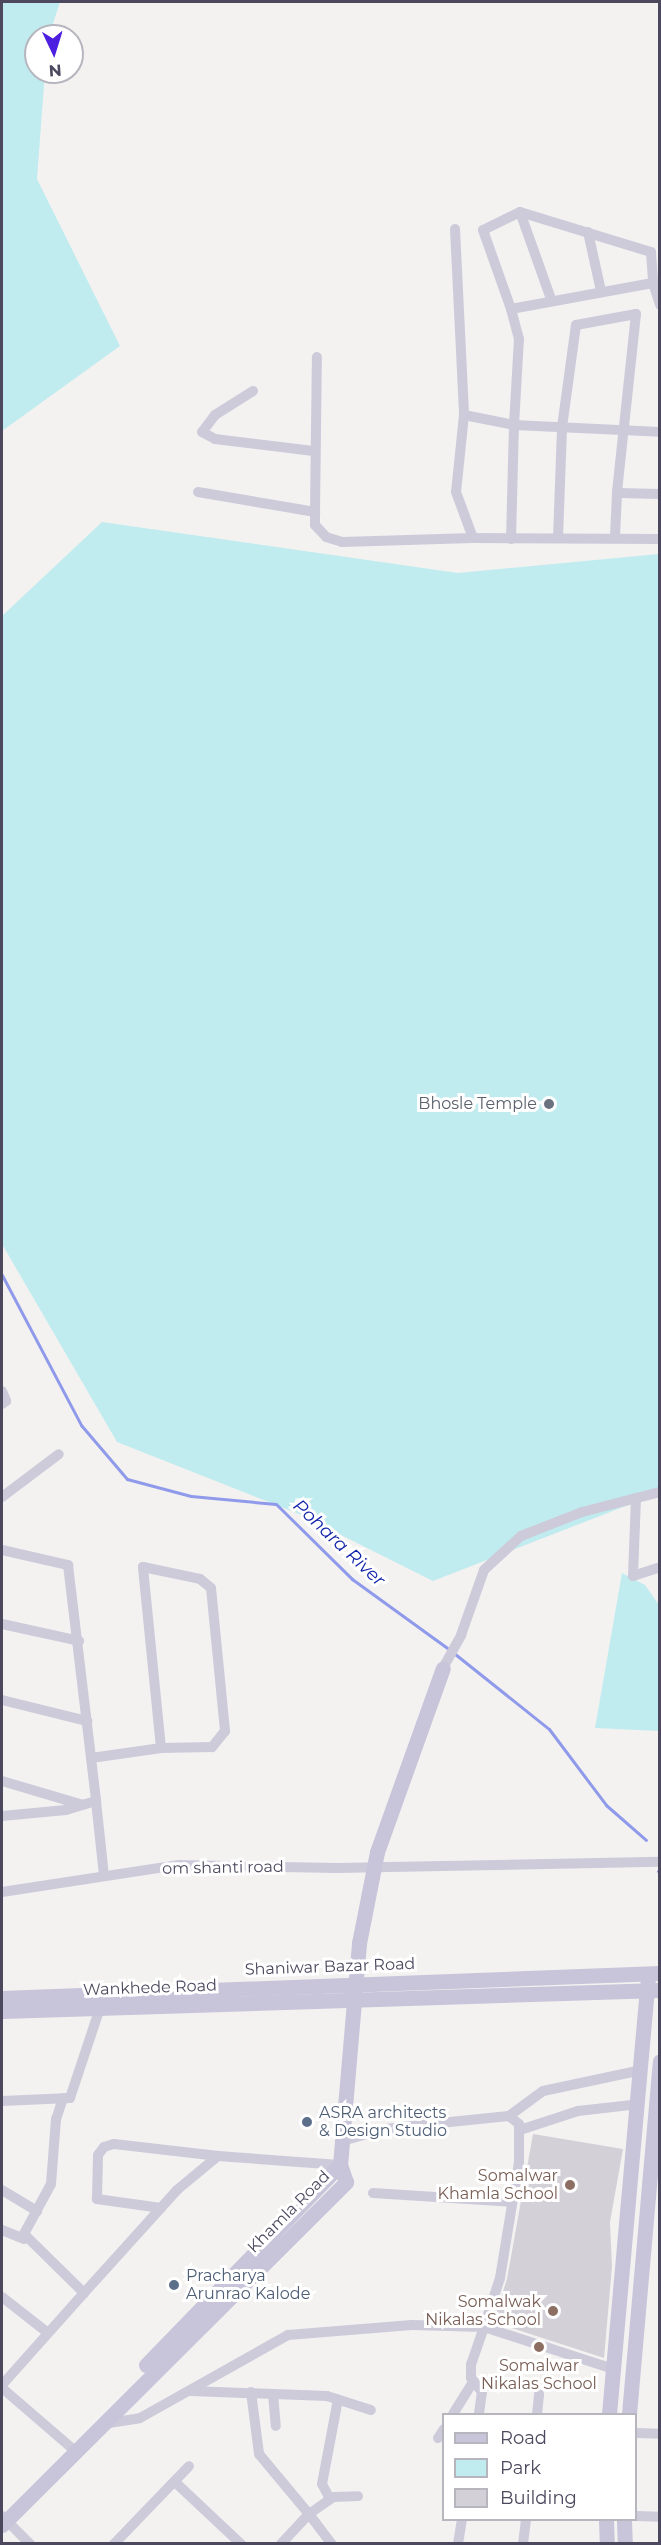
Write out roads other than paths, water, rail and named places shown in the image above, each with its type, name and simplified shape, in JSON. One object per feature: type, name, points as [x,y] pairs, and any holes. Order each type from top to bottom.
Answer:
[{"type":"main road","points":[[340,2165],[359,1943],[374,1866],[443,1668]]},
{"type":"main road","points":[[609,2413],[642,2070],[654,1990],[654,1973]]},
{"type":"main road","name":"Shaniwar Bazar Road","points":[[2,1998],[356,1991],[654,1973]]},
{"type":"main road","name":"Wankhede Road","points":[[2,2011],[100,2008],[356,1991],[654,1990]]},
{"type":"main road","points":[[629,2413],[660,2061]]},
{"type":"main road","name":"Khamla Road","points":[[3,2519],[340,2165],[346,2182],[100,2424],[72,2448]]},
{"type":"main road","points":[[606,2521],[607,2544]]},
{"type":"main road","points":[[624,2521],[625,2544]]},
{"type":"street","points":[[520,212],[551,299]]},
{"type":"street","points":[[511,539],[513,424],[519,339],[511,309],[483,230],[520,212],[651,252],[653,283],[660,305]]},
{"type":"street","points":[[455,228],[464,415],[456,492],[473,538]]},
{"type":"street","points":[[588,232],[601,291]]},
{"type":"street","points":[[511,309],[551,299],[653,283]]},
{"type":"street","points":[[558,538],[562,428],[576,325],[636,314],[623,429],[615,537]]},
{"type":"street","points":[[317,357],[313,451],[315,525],[326,537],[342,542],[473,538],[660,539]]},
{"type":"street","points":[[253,391],[215,415],[202,432],[215,439],[313,451]]},
{"type":"street","points":[[464,415],[513,424],[660,432]]},
{"type":"street","points":[[198,492],[315,512]]},
{"type":"street","points":[[617,493],[660,494]]},
{"type":"street","points":[[2,1391],[6,1401],[2,1404]]},
{"type":"street","points":[[2,1497],[59,1454]]},
{"type":"street","points":[[443,1668],[461,1635],[484,1570],[521,1536],[660,1492]]},
{"type":"street","points":[[636,1498],[633,1576],[660,1567]]},
{"type":"street","points":[[2,1550],[68,1565],[80,1641],[104,1876]]},
{"type":"street","points":[[91,1758],[161,1748],[212,1747],[225,1731],[211,1588],[200,1579],[143,1567],[161,1748]]},
{"type":"street","points":[[2,1624],[80,1641]]},
{"type":"street","points":[[2,1700],[87,1721]]},
{"type":"street","points":[[2,1781],[84,1805]]},
{"type":"street","points":[[2,1816],[84,1805],[96,1801]]},
{"type":"street","name":"om shanti road","points":[[2,1892],[179,1865],[374,1866],[660,1862]]},
{"type":"street","points":[[2,2101],[70,2098],[100,2008]]},
{"type":"street","points":[[342,2141],[385,2129],[509,2116],[543,2091],[642,2070]]},
{"type":"street","points":[[24,2236],[51,2184],[56,2119],[63,2098]]},
{"type":"street","points":[[520,2130],[578,2111],[639,2104]]},
{"type":"street","points":[[479,2413],[483,2392],[474,2381],[471,2364],[500,2278],[512,2202],[520,2130],[509,2116]]},
{"type":"street","points":[[161,2208],[98,2199],[98,2155],[104,2147],[114,2144],[218,2156],[340,2165]]},
{"type":"street","points":[[72,2448],[2,2387],[161,2208],[218,2156]]},
{"type":"street","points":[[2,2190],[38,2211]]},
{"type":"street","points":[[373,2193],[512,2202]]},
{"type":"street","points":[[2,2224],[24,2236],[84,2293]]},
{"type":"street","points":[[2,2230],[24,2236]]},
{"type":"street","points":[[2,2297],[48,2333]]},
{"type":"street","points":[[100,2424],[140,2418],[288,2335],[412,2325],[484,2327],[613,2369]]},
{"type":"street","points":[[454,2413],[474,2381]]},
{"type":"street","points":[[191,2391],[251,2392],[338,2399],[370,2410]]},
{"type":"street","points":[[251,2392],[259,2454],[332,2544]]},
{"type":"street","points":[[273,2394],[276,2426]]},
{"type":"street","points":[[537,2413],[539,2394]]},
{"type":"street","points":[[330,2499],[322,2484],[338,2399]]},
{"type":"street","points":[[637,2433],[660,2434]]},
{"type":"street","points":[[121,2541],[189,2466]]},
{"type":"street","points":[[176,2482],[241,2544]]},
{"type":"street","points":[[281,2544],[309,2514],[330,2499],[358,2496]]},
{"type":"street","points":[[637,2516],[660,2517]]},
{"type":"street","points":[[3,2519],[30,2544]]},
{"type":"street","points":[[458,2544],[462,2521]]},
{"type":"street","points":[[523,2544],[525,2521]]},
{"type":"waterway","name":"Pohara River","points":[[2,1275],[81,1425],[127,1479],[191,1496],[276,1504],[352,1579],[450,1650]]},
{"type":"waterway","name":"Pohara River","points":[[455,1654],[549,1729],[606,1805],[646,1840]]},
{"type":"place","name":"Bhosle Temple","points":[[549,1104]]},
{"type":"place","name":"ASRA architects & Design Studio","points":[[307,2122]]},
{"type":"place","name":"Somalwar Khamla School","points":[[570,2185]]},
{"type":"place","name":"Pracharya Arunrao Kalode","points":[[174,2285]]},
{"type":"place","name":"Somalwak Nikalas School","points":[[553,2311]]},
{"type":"place","name":"Somalwar Nikalas School","points":[[539,2347]]}]
